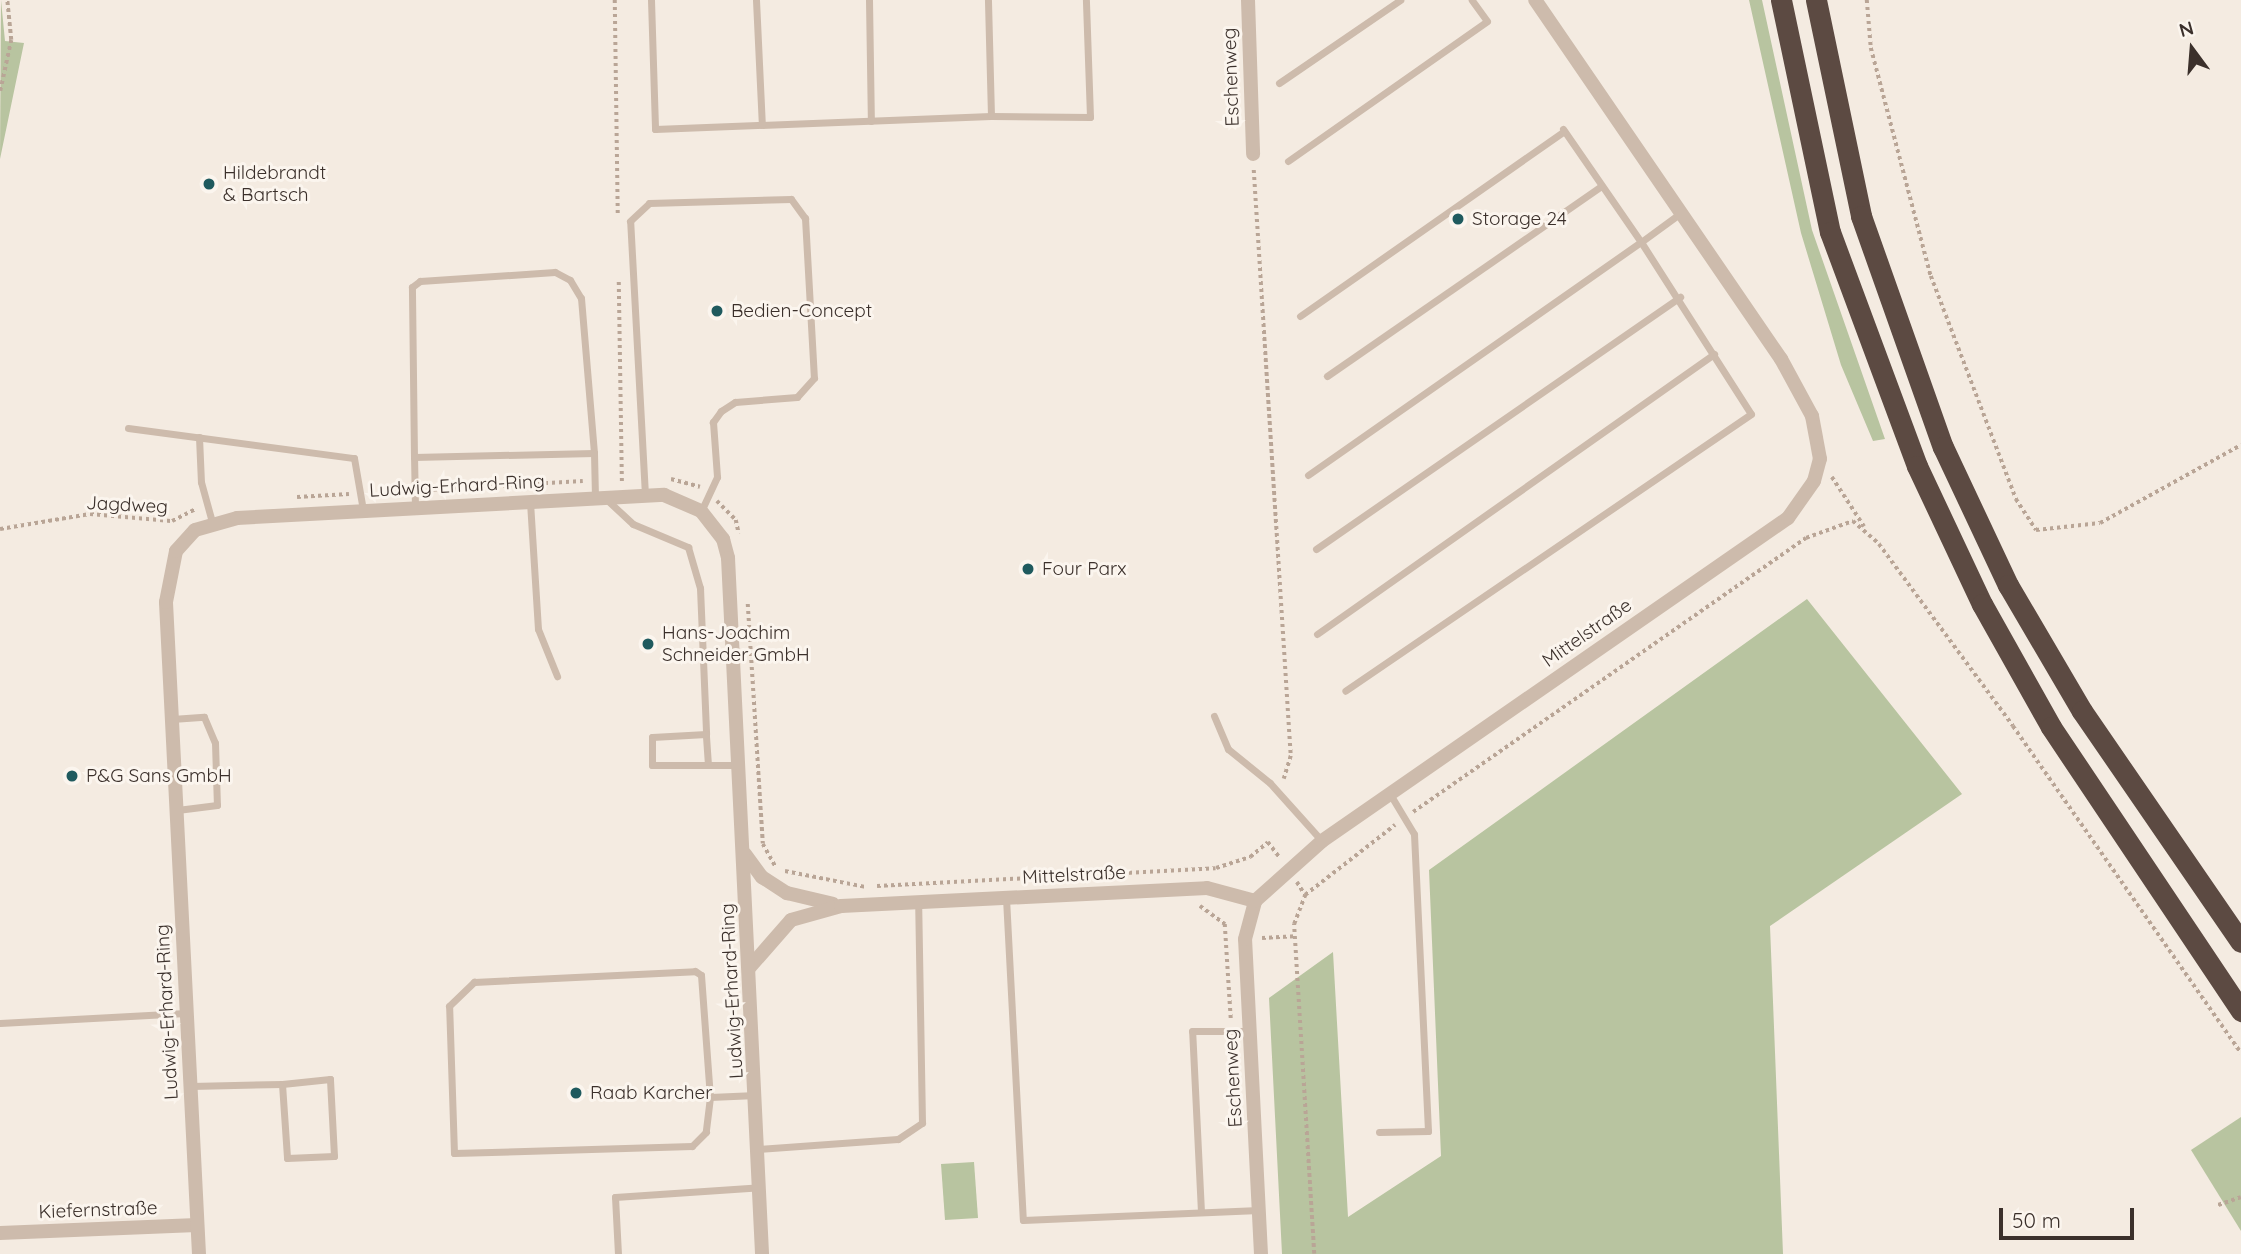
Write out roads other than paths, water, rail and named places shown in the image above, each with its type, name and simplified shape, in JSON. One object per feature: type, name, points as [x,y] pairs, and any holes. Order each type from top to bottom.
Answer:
[{"type":"highway","points":[[1782,0],[1830,232],[1917,466],[1982,604],[2051,727],[2241,1011]]},
{"type":"highway","points":[[1816,0],[1861,216],[1943,447],[2008,585],[2082,711],[2241,942]]},
{"type":"street","name":"Eschenweg","points":[[1248,0],[1253,154]]},
{"type":"street","points":[[1535,0],[1682,212]]},
{"type":"street","name":"Mittelstraße","points":[[750,967],[791,920],[841,906],[1207,888],[1255,901],[1322,841],[1788,518],[1814,481],[1820,458],[1798,388],[1682,212]]},
{"type":"street","name":"Ludwig-Erhard-Ring","points":[[199,1254],[176,810],[167,573],[176,551],[212,522],[363,510],[645,495],[664,495],[701,511],[723,539],[729,558],[757,1095],[762,1254]]},
{"type":"street","name":"Mittelstraße","points":[[745,853],[762,877],[787,893],[841,906]]},
{"type":"street","name":"Eschenweg","points":[[1255,901],[1245,939],[1261,1254]]},
{"type":"street","name":"Kiefernstraße","points":[[0,1233],[197,1225]]},
{"type":"lane","points":[[651,0],[655,130],[991,116],[1090,117],[1086,0]]},
{"type":"lane","points":[[756,0],[762,125]]},
{"type":"lane","points":[[869,0],[871,121]]},
{"type":"lane","points":[[988,0],[991,116]]},
{"type":"lane","points":[[1279,83],[1400,0]]},
{"type":"lane","points":[[1287,161],[1487,21],[1472,0]]},
{"type":"lane","points":[[1300,316],[1562,129],[1679,297],[1751,414],[1345,691]]},
{"type":"lane","points":[[1327,376],[1601,186]]},
{"type":"lane","points":[[645,495],[630,221],[649,203],[791,199],[805,218],[814,378],[797,397],[735,402],[720,411],[713,422],[712,496],[701,511]]},
{"type":"lane","points":[[1308,475],[1682,212]]},
{"type":"lane","points":[[415,507],[412,287],[420,281],[555,272],[577,288],[585,313],[596,481],[600,498],[634,524],[688,547],[700,589],[708,765]]},
{"type":"lane","points":[[1317,549],[1679,297]]},
{"type":"lane","points":[[1317,634],[1714,354]]},
{"type":"lane","points":[[128,428],[354,458],[363,510]]},
{"type":"lane","points":[[199,437],[207,505],[212,522]]},
{"type":"lane","points":[[414,457],[594,453]]},
{"type":"lane","points":[[530,501],[538,629],[557,676]]},
{"type":"lane","points":[[1214,716],[1228,749],[1270,783],[1322,841]]},
{"type":"lane","points":[[172,719],[204,717],[215,743],[217,805],[176,810]]},
{"type":"lane","points":[[706,734],[652,737],[652,765],[741,765]]},
{"type":"lane","points":[[1379,1132],[1427,1131],[1414,834],[1407,816],[1390,794]]},
{"type":"lane","points":[[1006,898],[1023,1220],[1259,1209]]},
{"type":"lane","points":[[759,1149],[898,1139],[922,1123],[918,902]]},
{"type":"lane","points":[[695,971],[701,975],[710,1097],[706,1132],[692,1146],[454,1153],[449,1006],[474,982],[695,971]]},
{"type":"lane","points":[[0,1023],[187,1013]]},
{"type":"lane","points":[[1200,1212],[1192,1031],[1250,1031]]},
{"type":"lane","points":[[190,1086],[282,1084],[330,1079],[334,1156],[287,1158],[282,1084]]},
{"type":"lane","points":[[710,1097],[757,1095]]},
{"type":"lane","points":[[618,1254],[615,1197],[761,1187]]},
{"type":"place","name":"Hildebrandt & Bartsch","points":[[209,184]]},
{"type":"place","name":"Storage 24","points":[[1458,219]]},
{"type":"place","name":"Bedien-Concept","points":[[717,311]]},
{"type":"place","name":"Four Parx","points":[[1028,569]]},
{"type":"place","name":"Hans-Joachim Schneider GmbH","points":[[648,644]]},
{"type":"place","name":"P&G Sans GmbH","points":[[72,776]]},
{"type":"place","name":"Raab Karcher","points":[[576,1093]]}]
